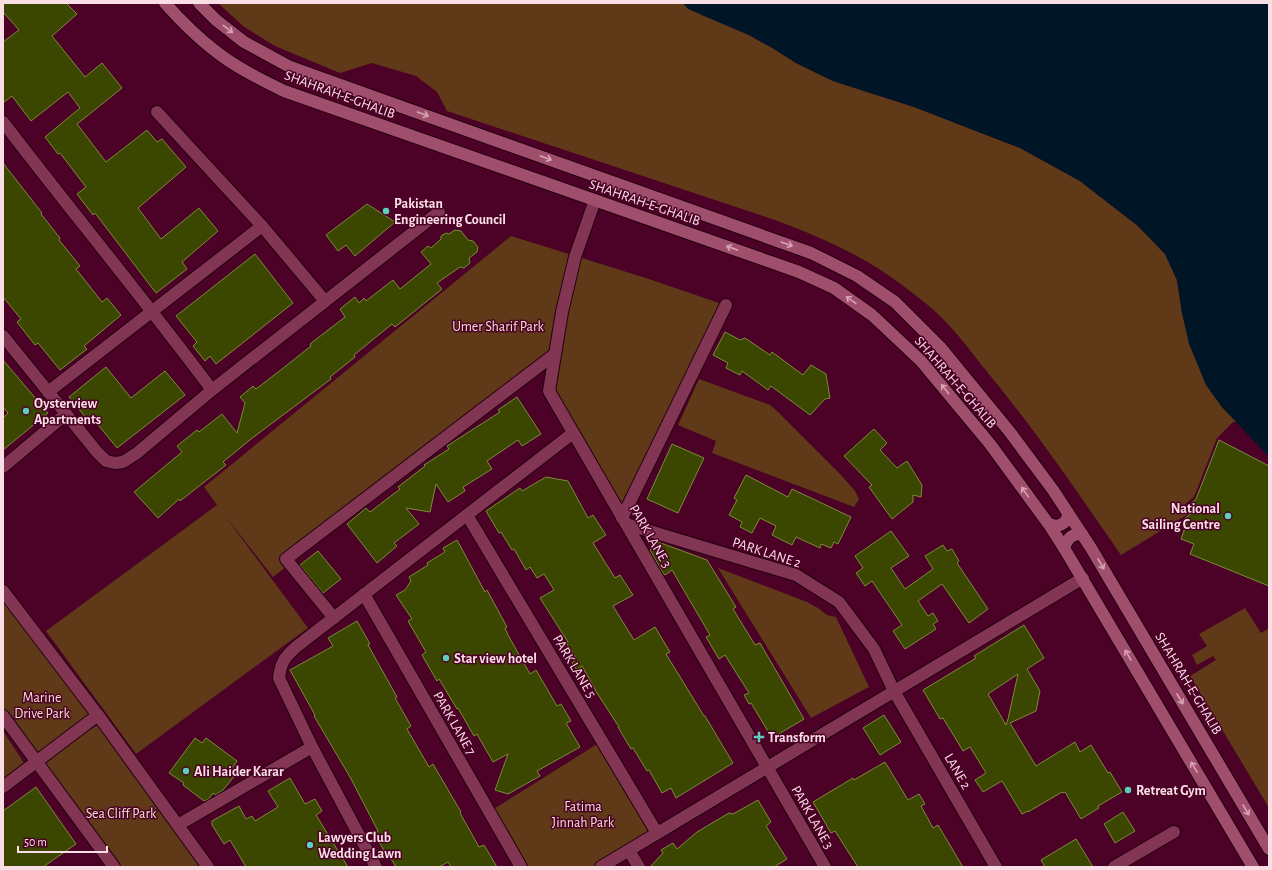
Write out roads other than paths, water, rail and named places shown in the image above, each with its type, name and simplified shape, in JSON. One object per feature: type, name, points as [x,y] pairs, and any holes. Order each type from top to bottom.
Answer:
[{"type":"main road","name":"SHAHRAH-E-GHALIB","points":[[165,3],[186,26],[215,51],[243,69],[284,91],[799,272],[834,288],[866,311],[922,361],[990,444],[1048,523],[1082,578]]},
{"type":"main road","name":"SHAHRAH-E-GHALIB","points":[[199,3],[216,20],[244,42],[290,67],[811,253],[857,276],[895,302],[941,348],[1009,431],[1053,490],[1082,534],[1269,848]]},
{"type":"main road","points":[[1048,523],[1060,526],[1066,521],[1068,513]]},
{"type":"main road","points":[[1064,548],[1071,536],[1074,534],[1082,534]]},
{"type":"main road","points":[[1082,578],[1253,867]]},
{"type":"street","points":[[156,112],[262,226],[324,300]]},
{"type":"street","points":[[3,122],[71,210],[153,311],[212,390]]},
{"type":"street","name":"PARK LANE 3","points":[[595,200],[575,257],[562,312],[549,391],[825,867]]},
{"type":"street","points":[[3,336],[97,452],[106,460],[115,463],[123,462],[137,453],[212,390],[324,300],[439,212]]},
{"type":"street","points":[[48,392],[262,226]]},
{"type":"street","points":[[624,521],[726,306]]},
{"type":"street","points":[[334,618],[286,559],[555,354]]},
{"type":"street","points":[[3,467],[66,414]]},
{"type":"street","points":[[376,867],[312,747],[279,678],[280,667],[284,658],[364,594],[573,433]]},
{"type":"street","name":"PARK LANE 5","points":[[467,515],[657,833]]},
{"type":"street","name":"PARK LANE 2","points":[[624,521],[796,575],[839,602],[874,649],[894,691]]},
{"type":"street","points":[[601,867],[1082,578]]},
{"type":"street","points":[[3,591],[98,715],[208,867]]},
{"type":"street","name":"PARK LANE 7","points":[[364,594],[521,867]]},
{"type":"street","name":"LANE 2","points":[[894,691],[996,867]]},
{"type":"street","points":[[3,787],[98,715]]},
{"type":"street","points":[[3,716],[114,867]]},
{"type":"street","points":[[178,825],[312,747]]},
{"type":"street","points":[[1114,867],[1174,832]]},
{"type":"street","points":[[629,850],[639,867]]},
{"type":"water","points":[[683,3],[1269,3],[1269,457],[1221,406],[1206,385],[1189,344],[1177,280],[1165,254],[1138,226],[1080,181],[1020,148],[914,107],[833,81],[796,63],[749,35],[688,9]]},
{"type":"place","name":"Pakistan Engineering Council","points":[[386,211]]},
{"type":"place","name":"Oysterview Apartments","points":[[26,411]]},
{"type":"place","name":"National Sailing Centre","points":[[1228,516]]},
{"type":"place","name":"Star view hotel","points":[[446,658]]},
{"type":"place","name":"Transform","points":[[759,737]]},
{"type":"place","name":"Ali Haider Karar","points":[[186,771]]},
{"type":"place","name":"Retreat Gym","points":[[1128,790]]},
{"type":"place","name":"Lawyers Club Wedding Lawn","points":[[310,845]]},
{"type":"park label","name":"Umer Sharif Park","points":[[498,326]]},
{"type":"park label","name":"Marine Drive Park","points":[[42,706]]},
{"type":"park label","name":"Sea Cliff Park","points":[[121,813]]},
{"type":"park label","name":"Fatima Jinnah Park","points":[[583,814]]}]
